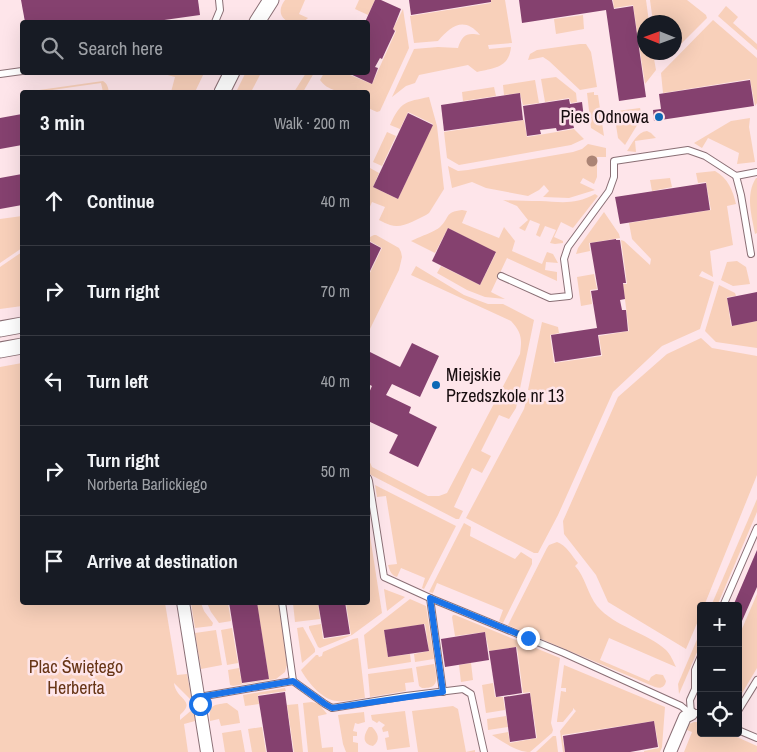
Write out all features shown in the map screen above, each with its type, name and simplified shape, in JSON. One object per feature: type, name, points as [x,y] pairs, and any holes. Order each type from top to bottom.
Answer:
[{"type":"street","points":[[258,20],[271,0]]},
{"type":"street","points":[[223,90],[230,75]]},
{"type":"street","points":[[0,329],[20,325]]},
{"type":"street","points":[[0,350],[20,346]]},
{"type":"street","points":[[184,605],[207,752]]},
{"type":"street","points":[[670,752],[685,717],[696,714]]},
{"type":"lane","points":[[216,20],[220,10],[219,0]]},
{"type":"lane","points":[[0,74],[20,71]]},
{"type":"lane","points":[[501,276],[550,298],[568,296],[564,259],[568,247],[610,191],[614,177],[614,161],[688,150],[705,156],[736,176],[752,254]]},
{"type":"lane","points":[[736,176],[757,172]]},
{"type":"lane","points":[[370,486],[384,577],[564,653],[696,714]]},
{"type":"lane","points":[[725,602],[757,528]]},
{"type":"lane","points":[[430,598],[443,692]]},
{"type":"lane","points":[[282,605],[293,681]]},
{"type":"lane","points":[[696,714],[690,700],[695,689],[695,670],[697,665]]},
{"type":"lane","points":[[742,704],[757,680]]},
{"type":"lane","points":[[199,697],[293,681],[332,708],[463,689],[471,694],[484,752]]},
{"type":"lane","points":[[742,732],[757,738]]},
{"type":"green space","points":[[285,0],[305,0],[299,14],[308,18],[305,20],[286,20],[281,13],[281,7]]},
{"type":"green space","points":[[359,0],[375,0],[368,15],[355,9]]},
{"type":"green space","points":[[491,0],[505,0],[512,43],[488,45],[489,49],[511,47],[510,54],[504,63],[495,68],[477,72],[468,65],[419,75],[415,83],[406,86],[392,97],[414,49],[458,48],[463,37],[468,34],[480,35],[469,26],[458,25],[448,31],[438,41],[414,43],[410,16],[491,3]]},
{"type":"green space","points":[[613,0],[646,0],[648,15],[637,15],[637,31],[633,5],[614,8]]},
{"type":"green space","points":[[650,0],[687,0],[706,15],[707,18],[682,43],[682,15],[652,15]]},
{"type":"green space","points":[[726,6],[738,17],[733,23],[757,44],[757,50],[718,16]]},
{"type":"green space","points":[[403,9],[409,48],[380,111],[377,112],[370,109],[370,90],[335,90],[324,85],[320,80],[323,75],[350,75],[372,84],[396,31],[393,29]]},
{"type":"green space","points":[[583,15],[584,29],[556,34],[554,19]]},
{"type":"green space","points":[[713,20],[757,58],[757,103],[755,106],[750,79],[663,93],[661,73],[674,60],[682,60],[682,52]]},
{"type":"green space","points":[[586,44],[591,52],[597,87],[580,90],[543,57],[528,60],[530,54],[537,50]]},
{"type":"green space","points":[[641,60],[654,60],[656,70],[645,84]]},
{"type":"green space","points":[[168,75],[203,75],[196,90],[172,90],[175,77]]},
{"type":"green space","points":[[244,75],[260,75],[252,90],[237,90]]},
{"type":"green space","points":[[305,75],[313,75],[304,90],[295,90]]},
{"type":"green space","points":[[556,77],[576,93],[577,102],[571,103],[569,98],[545,102],[541,79]]},
{"type":"green space","points":[[535,80],[539,103],[523,105],[520,93],[504,95],[503,85]]},
{"type":"green space","points":[[103,81],[108,90],[103,90],[101,83],[39,90]]},
{"type":"green space","points":[[494,87],[496,96],[463,101],[462,92]]},
{"type":"green space","points":[[594,92],[594,95],[598,95],[604,136],[591,128],[587,93]]},
{"type":"green space","points":[[429,97],[437,126],[444,189],[429,213],[404,225],[395,226],[379,220],[385,207],[372,202],[370,206],[370,168],[379,173],[373,187],[398,199],[433,124],[408,112],[400,129],[390,125],[397,111],[405,104]]},
{"type":"green space","points":[[640,108],[642,117],[625,145],[618,138],[614,112]]},
{"type":"green space","points":[[750,118],[749,127],[755,162],[737,164],[739,153],[708,138],[702,148],[694,143],[731,121]]},
{"type":"green space","points":[[524,120],[527,137],[574,129],[584,139],[571,145],[459,165],[447,158],[444,132]]},
{"type":"green space","points":[[647,131],[656,138],[635,141],[636,152],[627,151],[638,136]]},
{"type":"green space","points":[[387,132],[396,136],[382,166],[373,162]]},
{"type":"green space","points":[[588,144],[606,148],[606,157],[597,157],[597,177],[594,184],[583,178],[580,183],[595,190],[569,198],[543,197],[549,191],[544,185],[528,196],[486,188],[472,182],[452,188],[448,166],[458,171],[468,170],[573,152],[582,149]]},
{"type":"green space","points":[[715,171],[729,185],[736,204],[727,206],[733,245],[710,251],[713,277],[702,271],[699,276],[714,282],[700,329],[662,346],[613,392],[558,515],[538,553],[534,553],[466,518],[524,409],[527,398],[554,403],[555,395],[528,390],[542,322],[558,327],[559,333],[550,335],[554,363],[602,356],[599,336],[629,331],[623,284],[627,284],[621,240],[650,265],[651,259],[632,239],[629,223],[711,210],[706,182],[698,183],[696,173]]},
{"type":"green space","points":[[670,178],[672,187],[652,191],[650,180]]},
{"type":"green space","points":[[756,178],[757,233],[755,234],[750,198]]},
{"type":"green space","points":[[595,194],[598,196],[573,228],[561,222],[554,237],[563,241],[563,243],[555,244],[550,243],[556,230],[545,226],[540,237],[536,235],[540,224],[530,220],[525,231],[519,228],[528,220],[517,206],[503,200],[568,202],[588,198]]},
{"type":"green space","points":[[467,211],[462,223],[499,238],[504,227],[515,241],[512,251],[542,264],[547,252],[553,254],[558,263],[546,262],[545,270],[557,272],[557,281],[507,258],[491,292],[505,299],[485,297],[467,290],[437,273],[441,266],[480,285],[496,253],[448,228],[435,253],[411,241],[438,229],[452,212]]},
{"type":"green space","points":[[604,212],[620,238],[589,243],[590,251],[576,254],[578,248]]},
{"type":"green space","points":[[20,216],[20,249],[0,263],[0,219]]},
{"type":"green space","points":[[376,235],[399,248],[402,257],[399,270],[370,329],[370,273],[382,248],[370,241],[370,237]]},
{"type":"green space","points":[[20,253],[20,306],[0,309],[0,267]]},
{"type":"green space","points":[[737,261],[746,267],[750,284],[733,286],[721,280],[727,262]]},
{"type":"green space","points":[[416,266],[464,295],[488,304],[503,304],[534,320],[516,408],[509,419],[499,415],[481,451],[491,456],[482,473],[472,468],[454,507],[463,511],[459,519],[371,475],[370,462],[372,467],[428,496],[439,496],[447,493],[520,354],[520,336],[511,321],[411,275]]},
{"type":"green space","points":[[594,274],[597,289],[590,290],[592,304],[581,306],[577,277]]},
{"type":"green space","points":[[719,285],[735,293],[736,296],[727,297],[731,326],[757,321],[757,348],[716,342],[705,331]]},
{"type":"green space","points":[[701,338],[712,348],[757,356],[757,475],[706,602],[697,602],[697,623],[686,649],[608,602],[596,575],[564,534],[563,521],[618,397],[667,354]]},
{"type":"green space","name":"Plac Świętego Herberta","points":[[20,363],[20,605],[165,605],[177,675],[187,674],[192,701],[174,683],[187,706],[180,715],[180,720],[193,709],[195,721],[184,724],[188,752],[0,752],[0,367]]},
{"type":"green space","points":[[375,485],[456,526],[424,589],[422,588],[425,578],[401,568],[397,577],[390,571],[388,565],[397,564],[386,496],[377,497]]},
{"type":"green space","points":[[757,499],[757,512],[719,602],[713,602]]},
{"type":"green space","points":[[464,523],[471,527],[470,536],[515,559],[521,552],[532,559],[532,564],[503,623],[499,621],[503,610],[437,583],[433,593],[429,592]]},
{"type":"green space","points":[[370,536],[382,613],[352,635],[320,648],[309,626],[321,624],[323,639],[351,635],[346,605],[370,605]]},
{"type":"green space","points":[[557,542],[566,548],[578,563],[575,566],[597,606],[621,624],[658,644],[668,652],[676,667],[609,638],[600,660],[649,681],[656,674],[663,675],[666,681],[664,686],[661,688],[655,687],[508,625],[547,548],[549,545]]},
{"type":"green space","points":[[384,589],[405,597],[387,611]]},
{"type":"green space","points":[[757,594],[757,668],[742,693],[742,647],[742,629]]},
{"type":"green space","points":[[410,599],[426,606],[434,659],[415,662],[414,654],[429,651],[425,624],[384,630],[388,657],[410,654],[411,662],[368,669],[364,635]]},
{"type":"green space","points":[[191,605],[202,605],[213,623],[212,626],[195,628]]},
{"type":"green space","points":[[208,605],[228,605],[231,621],[219,623]]},
{"type":"green space","points":[[257,605],[279,605],[287,665],[285,672],[276,679],[233,686],[230,685],[228,670],[239,668],[242,684],[269,679]]},
{"type":"green space","points":[[293,605],[318,605],[320,619],[295,622]]},
{"type":"green space","points":[[453,615],[560,658],[551,723],[553,730],[530,752],[515,748],[492,735],[508,732],[510,743],[537,738],[530,692],[523,693],[517,647],[489,651],[485,632],[455,636]]},
{"type":"green space","points":[[303,627],[315,652],[302,663],[297,628]]},
{"type":"green space","points":[[232,628],[238,663],[227,665],[221,630]]},
{"type":"green space","points":[[216,630],[222,665],[201,669],[195,633]]},
{"type":"green space","points":[[358,638],[365,698],[340,701],[326,698],[311,685],[301,670],[316,655],[322,656],[323,652]]},
{"type":"green space","points":[[697,639],[697,652],[679,694],[678,684]]},
{"type":"green space","points":[[471,663],[473,680],[461,682],[459,665]]},
{"type":"green space","points":[[434,664],[435,683],[432,687],[422,688],[419,686],[416,667]]},
{"type":"green space","points":[[564,665],[665,707],[660,752],[644,752],[659,748],[654,721],[562,735],[565,752],[563,752],[560,731],[576,711],[573,708],[563,722],[557,722],[561,691],[566,692],[566,688],[561,688]]},
{"type":"green space","points":[[412,668],[414,682],[405,683],[406,691],[370,697],[368,674]]},
{"type":"green space","points":[[493,683],[495,697],[503,697],[505,710],[486,713],[482,685]]},
{"type":"green space","points":[[285,688],[286,691],[258,695],[259,704],[245,706],[243,695]]},
{"type":"green space","points":[[312,702],[319,704],[327,714],[318,716],[322,748],[333,747],[333,752],[308,752],[303,703]]},
{"type":"green space","points":[[227,703],[238,711],[240,723],[221,726],[219,719],[210,721],[212,707]]},
{"type":"green space","points":[[298,704],[303,752],[294,752],[287,705]]},
{"type":"green space","points":[[453,706],[458,709],[466,752],[418,752],[412,711]]},
{"type":"green space","points":[[405,711],[410,747],[387,750],[385,738],[389,737],[388,731],[383,732],[382,728],[385,725],[379,721],[377,723],[372,720],[371,715]]},
{"type":"green space","points":[[364,712],[365,722],[355,723],[353,731],[357,732],[357,736],[353,736],[353,742],[358,743],[358,752],[346,752],[338,715]]},
{"type":"green space","points":[[506,716],[508,727],[488,730],[487,719]]},
{"type":"green space","points":[[697,722],[697,737],[737,737],[757,746],[757,752],[684,752],[692,732],[686,728],[689,724]]},
{"type":"green space","points":[[262,727],[266,752],[252,752],[248,729]]},
{"type":"green space","points":[[369,727],[372,727],[378,736],[376,744],[373,746],[365,741]]},
{"type":"green space","points":[[241,730],[245,752],[225,752],[222,733]]},
{"type":"green space","points":[[553,736],[556,736],[558,752],[536,752]]},
{"type":"building","points":[[21,0],[198,0],[200,15],[164,20],[25,20]]},
{"type":"building","points":[[375,0],[381,0],[401,9],[393,29],[395,31],[382,59],[380,58],[375,67],[378,68],[372,84],[352,75],[370,75],[370,20],[366,20]]},
{"type":"building","points":[[409,0],[491,0],[491,2],[411,15]]},
{"type":"building","points":[[519,0],[612,0],[614,9],[633,6],[637,34],[637,60],[641,60],[646,97],[619,101],[606,10],[522,23]]},
{"type":"building","points":[[750,80],[754,106],[654,121],[653,110],[661,109],[659,94]]},
{"type":"building","points":[[520,93],[523,120],[444,131],[441,105]]},
{"type":"building","points":[[569,99],[570,104],[582,102],[584,118],[572,120],[574,128],[557,131],[556,128],[540,130],[541,134],[527,136],[523,106]]},
{"type":"building","points":[[408,113],[433,125],[398,199],[373,187]]},
{"type":"building","points":[[20,114],[20,145],[0,149],[0,118]]},
{"type":"building","points":[[20,174],[20,205],[0,209],[0,178]]},
{"type":"building","points":[[706,183],[710,210],[620,224],[615,197]]},
{"type":"building","points":[[448,228],[496,252],[480,285],[432,261]]},
{"type":"building","points":[[620,240],[626,283],[623,283],[625,299],[620,300],[622,310],[626,310],[628,331],[598,335],[601,355],[555,362],[551,335],[597,328],[591,291],[598,290],[590,243]]},
{"type":"building","points":[[370,242],[381,248],[370,271]]},
{"type":"building","points":[[757,292],[757,321],[732,326],[727,298]]},
{"type":"building","points":[[412,343],[439,356],[420,397],[392,384],[386,395],[411,407],[409,413],[437,427],[418,467],[389,453],[398,435],[370,422],[370,390],[372,386],[370,385],[370,352],[400,367]]},
{"type":"building","points":[[757,550],[757,587],[742,621],[742,602],[735,602]]},
{"type":"building","points":[[229,605],[257,605],[269,679],[242,683]]},
{"type":"building","points":[[318,605],[345,605],[350,634],[324,638]]},
{"type":"building","points":[[424,624],[429,651],[388,657],[384,630]]},
{"type":"building","points":[[485,632],[489,660],[445,667],[441,639]]},
{"type":"building","points":[[516,647],[522,693],[496,697],[489,651]]},
{"type":"building","points":[[285,692],[293,752],[267,752],[258,696]]},
{"type":"building","points":[[530,693],[536,738],[510,742],[504,697]]},
{"type":"building","points":[[654,721],[658,747],[630,752],[565,752],[563,736]]},
{"type":"place","name":"Pies Odnowa","points":[[659,117]]},
{"type":"place","name":"Miejskie Przedszkole nr 13","points":[[436,385]]},
{"type":"route","points":[[200,704],[199,697],[293,681],[332,708],[443,692],[430,598],[528,638]]}]
